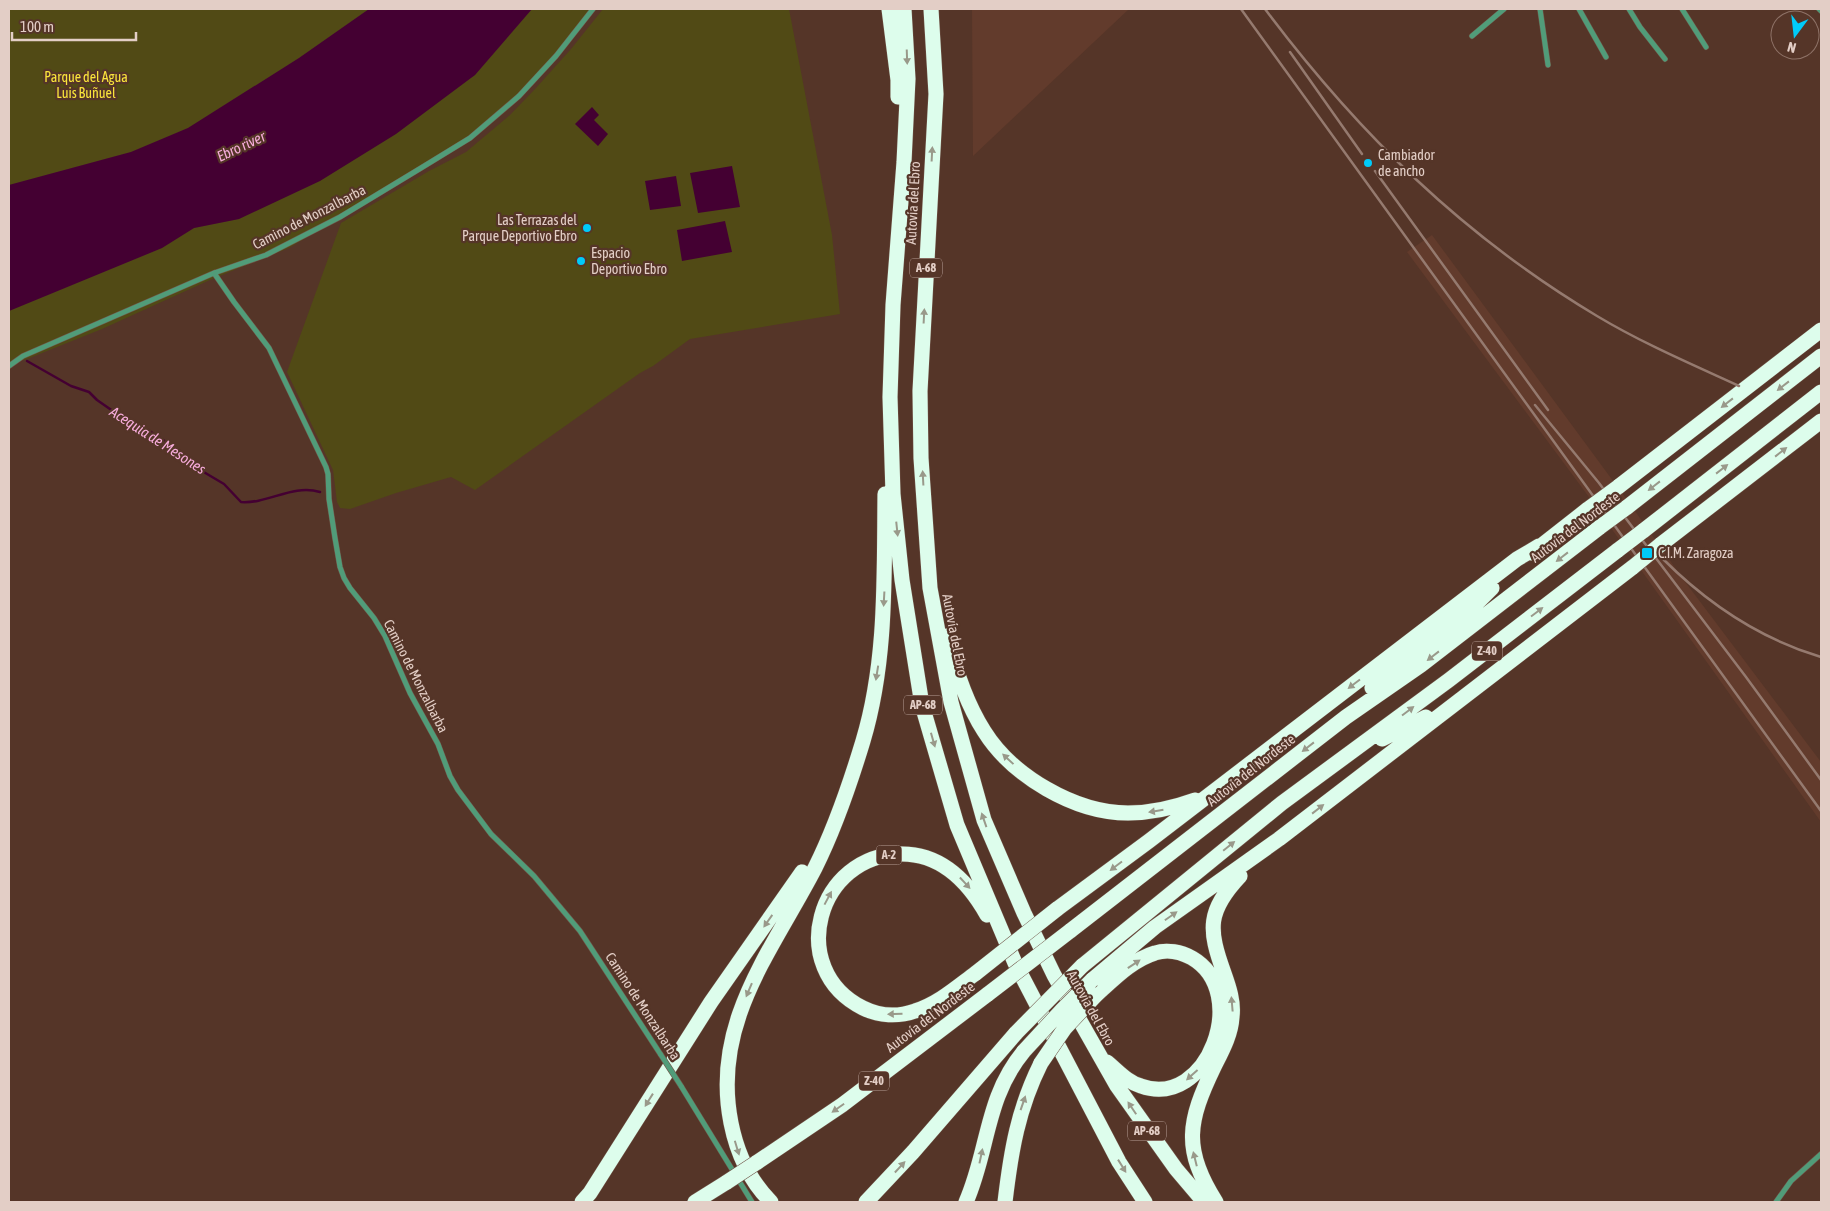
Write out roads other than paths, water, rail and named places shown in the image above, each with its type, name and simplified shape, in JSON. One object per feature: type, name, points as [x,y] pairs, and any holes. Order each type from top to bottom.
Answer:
[{"type":"highway","points":[[889,9],[898,80],[897,243]]},
{"type":"highway","name":"Autovía del Ebro","points":[[904,9],[908,79],[904,162],[892,305],[890,397],[893,494],[902,580],[922,705],[957,825],[1015,963],[1119,1162],[1145,1202]]},
{"type":"highway","name":"Autovía del Ebro","points":[[931,9],[936,94],[920,390],[927,565],[934,618],[951,702],[984,820],[1032,931],[1054,975],[1117,1086],[1176,1169],[1204,1202]]},
{"type":"highway","points":[[936,94],[940,74],[941,9]]},
{"type":"highway","points":[[771,1202],[750,1175],[739,1155],[733,1135],[726,1087],[726,1068],[736,1022],[752,983],[816,867],[831,834],[859,754],[870,713],[881,644],[884,584],[885,397],[892,305]]},
{"type":"highway","points":[[1346,717],[1359,698],[1463,617],[1502,578],[1539,546],[1821,330]]},
{"type":"highway","name":"Autovía del Nordeste","points":[[695,1202],[756,1164],[842,1105],[1346,717],[1421,665],[1821,356]]},
{"type":"highway","name":"Z-40","points":[[866,1202],[913,1152],[1016,1033],[1082,966],[1282,803],[1643,532],[1821,392]]},
{"type":"highway","points":[[966,1202],[976,1176],[995,1102],[1009,1071],[1048,1024],[1094,987],[1155,927],[1279,839],[1821,421]]},
{"type":"highway","points":[[926,527],[944,623],[957,670],[974,713],[985,733],[1006,758],[1035,782],[1079,804],[1102,810],[1126,813],[1174,808],[1210,794],[1517,559],[1539,546]]},
{"type":"highway","points":[[1355,750],[1430,715],[1481,682]]},
{"type":"highway","name":"A-2","points":[[1074,1077],[1020,981],[982,907],[964,882],[950,869],[916,855],[896,854],[876,857],[846,874],[834,888],[826,902],[820,918],[819,950],[824,966],[840,992],[866,1010],[894,1015],[914,1012],[932,1004],[976,973],[1057,909],[1210,794]]},
{"type":"highway","points":[[582,1202],[590,1193],[711,1002],[804,870],[841,806]]},
{"type":"highway","points":[[1216,1202],[1201,1177],[1194,1159],[1192,1131],[1199,1102],[1229,1032],[1232,1017],[1232,1001],[1214,944],[1212,928],[1214,916],[1218,904],[1226,891],[1279,839]]},
{"type":"highway","points":[[1005,1202],[1019,1118],[1029,1087],[1041,1063],[1094,987],[1141,959],[1157,952],[1172,951],[1194,960],[1208,973],[1217,991],[1221,1011],[1217,1033],[1203,1064],[1186,1081],[1164,1089],[1149,1088],[1135,1084],[1098,1054]]},
{"type":"street","name":"Camino de Monzalbarba","points":[[593,9],[556,56],[520,96],[470,138],[340,217],[266,254],[214,273],[269,348],[326,467],[335,538],[344,578],[385,636],[410,693],[438,744],[450,776],[458,790],[491,834],[534,876],[580,931],[661,1055],[752,1202]]},
{"type":"street","points":[[1472,36],[1504,9]]},
{"type":"street","points":[[1540,9],[1548,65]]},
{"type":"street","points":[[1579,9],[1606,57]]},
{"type":"street","points":[[1629,9],[1640,27],[1665,59]]},
{"type":"street","points":[[1682,9],[1706,47]]},
{"type":"street","points":[[9,366],[23,356],[214,273]]},
{"type":"street","points":[[1776,1202],[1791,1181],[1821,1154]]},
{"type":"water","name":"Ebro river","points":[[369,9],[532,9],[475,75],[396,134],[320,181],[239,219],[194,228],[162,248],[9,311],[9,185],[131,152],[188,128],[299,58]]},
{"type":"water","points":[[592,107],[599,115],[594,120],[608,134],[598,146],[575,124]]},
{"type":"water","points":[[732,166],[740,207],[698,213],[690,173]]},
{"type":"water","points":[[676,176],[681,206],[650,210],[645,181]]},
{"type":"water","points":[[725,221],[732,252],[682,261],[677,230]]},
{"type":"waterway","name":"Acequia de Mesones","points":[[27,361],[71,386],[89,392],[120,416],[148,430],[184,454],[202,471],[224,484],[241,502],[261,500],[300,490],[320,492]]},
{"type":"railway","points":[[1241,9],[1821,811]]},
{"type":"railway","points":[[1265,9],[1300,55],[1376,140],[1416,179],[1502,252],[1548,285],[1614,326],[1739,386]]},
{"type":"railway","points":[[1290,52],[1362,154]]},
{"type":"railway","points":[[1375,171],[1548,410]]},
{"type":"railway","points":[[1535,405],[1599,483],[1746,677],[1821,780]]},
{"type":"railway","points":[[1663,559],[1698,590],[1736,618],[1777,640],[1821,657]]},
{"type":"place","name":"Cambiador de ancho","points":[[1368,163]]},
{"type":"place","name":"Las Terrazas del Parque Deportivo Ebro","points":[[587,228]]},
{"type":"place","name":"Espacio Deportivo Ebro","points":[[581,261]]},
{"type":"place","name":"C.I.M. Zaragoza","points":[[1647,553]]},
{"type":"park label","name":"Parque del Agua Luis Buñuel","points":[[86,86]]}]
